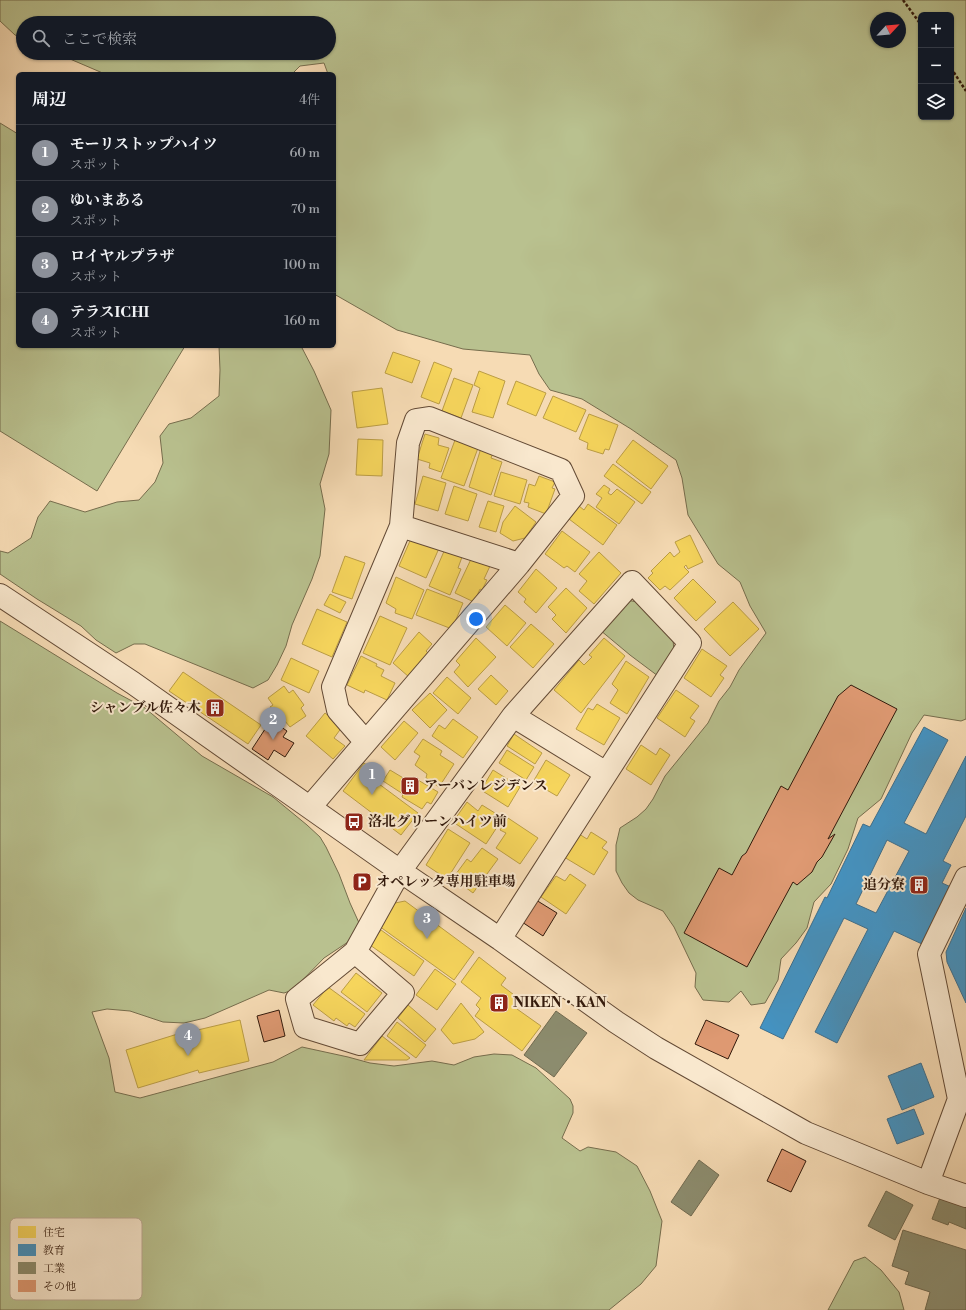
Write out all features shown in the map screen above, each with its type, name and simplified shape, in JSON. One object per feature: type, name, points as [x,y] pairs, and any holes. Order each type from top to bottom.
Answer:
[{"type":"street","points":[[310,807],[365,741],[519,564],[573,496],[561,470],[429,418],[416,420],[408,443],[401,526],[333,687],[338,710],[365,741]]},
{"type":"street","points":[[401,526],[519,564]]},
{"type":"street","points":[[355,952],[403,993],[360,1044],[305,1026],[297,999],[355,952],[400,871],[513,716],[632,582],[690,643],[500,939]]},
{"type":"street","points":[[0,594],[133,683],[400,871],[500,939],[616,1022],[663,1052],[806,1133],[966,1196]]},
{"type":"street","points":[[513,716],[606,773]]},
{"type":"street","points":[[928,1182],[959,1099],[929,954],[966,878]]},
{"type":"path","points":[[903,0],[918,21]]},
{"type":"path","points":[[954,73],[966,91]]},
{"type":"green space","points":[[0,0],[966,0],[966,719],[961,721],[924,715],[912,733],[881,799],[858,818],[848,849],[831,884],[814,902],[807,928],[796,943],[781,959],[778,980],[765,1003],[751,1005],[741,991],[729,1002],[703,1000],[695,987],[696,973],[674,927],[663,911],[638,900],[629,893],[616,871],[616,845],[620,828],[646,809],[665,776],[708,723],[719,701],[766,633],[750,606],[740,582],[718,564],[688,515],[682,478],[676,460],[631,429],[582,399],[550,390],[539,374],[530,355],[463,349],[397,330],[336,295],[336,72],[327,72],[324,63],[300,66],[294,72],[100,72],[72,60],[336,60],[336,16],[16,16],[16,35],[0,21]]},
{"type":"green space","points":[[0,123],[16,133],[16,348],[184,348],[97,491],[0,431]]},
{"type":"green space","points":[[219,348],[302,348],[331,410],[329,454],[320,484],[325,509],[320,556],[312,579],[292,625],[286,646],[277,665],[268,680],[253,688],[145,644],[134,644],[116,653],[96,640],[81,626],[0,574],[0,551],[8,553],[31,538],[38,517],[50,501],[85,512],[117,502],[139,500],[155,482],[163,463],[160,436],[169,424],[191,418],[219,396]]},
{"type":"green space","points":[[627,600],[637,602],[673,637],[674,655],[658,676],[600,630]]},
{"type":"green space","points":[[0,621],[117,693],[145,708],[202,756],[273,797],[307,825],[320,837],[326,847],[360,925],[348,942],[324,958],[293,990],[284,993],[269,990],[205,1018],[184,1023],[163,1022],[130,1011],[107,1009],[92,1012],[109,1058],[115,1092],[140,1098],[273,1062],[302,1047],[370,1063],[394,1066],[432,1061],[454,1065],[474,1057],[494,1054],[512,1055],[536,1068],[570,1099],[573,1106],[573,1113],[562,1138],[580,1151],[588,1147],[616,1152],[637,1166],[650,1191],[662,1221],[656,1266],[641,1284],[609,1310],[0,1310]]},
{"type":"green space","points":[[865,1257],[881,1270],[899,1292],[904,1310],[828,1310],[854,1261]]},
{"type":"building: 住宅","points":[[393,352],[420,361],[412,383],[385,373]]},
{"type":"building: 住宅","points":[[434,362],[452,369],[439,404],[421,397]]},
{"type":"building: 住宅","points":[[479,371],[505,381],[493,418],[472,412],[480,388],[474,385]]},
{"type":"building: 住宅","points":[[454,378],[473,385],[461,418],[442,411]]},
{"type":"building: 住宅","points":[[516,381],[546,393],[536,416],[507,404]]},
{"type":"building: 住宅","points":[[382,388],[388,424],[357,428],[352,392]]},
{"type":"building: 住宅","points":[[553,396],[586,410],[576,432],[543,418]]},
{"type":"building: 住宅","points":[[589,414],[618,425],[609,450],[605,449],[603,454],[587,449],[588,443],[579,439]]},
{"type":"building: 住宅","points":[[425,434],[439,438],[438,445],[449,448],[441,472],[429,468],[430,463],[417,459]]},
{"type":"building: 住宅","points":[[358,439],[383,440],[382,476],[356,475]]},
{"type":"building: 住宅","points":[[455,440],[478,448],[464,486],[441,478]]},
{"type":"building: 住宅","points":[[633,440],[668,466],[651,489],[616,462]]},
{"type":"building: 住宅","points":[[481,448],[493,453],[491,458],[502,462],[491,495],[469,487]]},
{"type":"building: 住宅","points":[[613,464],[651,492],[642,504],[604,476]]},
{"type":"building: 住宅","points":[[501,472],[527,480],[520,504],[494,496]]},
{"type":"building: 住宅","points":[[423,476],[446,483],[438,511],[415,504]]},
{"type":"building: 住宅","points":[[539,476],[555,482],[552,488],[555,489],[546,514],[528,507],[529,503],[524,502],[529,484],[535,486]]},
{"type":"building: 住宅","points":[[604,485],[610,489],[608,493],[611,495],[617,489],[635,502],[619,524],[596,507],[602,498],[596,494]]},
{"type":"building: 住宅","points":[[454,486],[477,494],[468,521],[445,514]]},
{"type":"building: 住宅","points":[[488,501],[504,506],[496,532],[479,527]]},
{"type":"building: 住宅","points":[[588,504],[617,525],[603,545],[569,519],[579,506],[584,510]]},
{"type":"building: 住宅","points":[[515,506],[536,522],[525,538],[513,541],[500,533],[503,522]]},
{"type":"building: 住宅","points":[[562,531],[590,552],[575,572],[567,566],[564,568],[545,554]]},
{"type":"building: 住宅","points":[[413,534],[440,546],[426,578],[399,566]]},
{"type":"building: 住宅","points":[[690,535],[703,562],[688,569],[686,565],[684,567],[689,572],[670,590],[665,586],[660,590],[648,578],[653,573],[651,571],[670,552],[674,557],[680,552],[675,542]]},
{"type":"building: 住宅","points":[[445,549],[462,557],[458,568],[461,569],[450,595],[429,586]]},
{"type":"building: 住宅","points":[[599,552],[621,573],[594,604],[579,591],[587,581],[579,574]]},
{"type":"building: 住宅","points":[[345,556],[365,563],[352,599],[332,592]]},
{"type":"building: 住宅","points":[[472,557],[490,566],[484,579],[487,580],[482,590],[480,589],[474,602],[455,593]]},
{"type":"building: 住宅","points":[[536,569],[557,588],[536,613],[524,602],[526,599],[518,592]]},
{"type":"building: 住宅","points":[[396,577],[424,590],[412,619],[395,613],[396,609],[386,603]]},
{"type":"building: 住宅","points":[[693,579],[716,602],[696,621],[674,598]]},
{"type":"building: 住宅","points":[[566,588],[587,608],[566,633],[552,619],[556,615],[548,607]]},
{"type":"building: 住宅","points":[[427,589],[463,603],[452,629],[416,615]]},
{"type":"building: 住宅","points":[[330,594],[346,602],[340,613],[324,605]]},
{"type":"building: 住宅","points":[[733,602],[759,629],[730,656],[704,629]]},
{"type":"building: 住宅","points":[[505,605],[526,623],[507,646],[486,627]]},
{"type":"building: 住宅","points":[[317,609],[347,622],[332,657],[302,644]]},
{"type":"building: 住宅","points":[[380,616],[407,628],[390,665],[363,653]]},
{"type":"building: 住宅","points":[[531,624],[554,644],[533,668],[510,647]]},
{"type":"building: 住宅","points":[[419,632],[432,644],[426,651],[429,654],[409,677],[393,663]]},
{"type":"building: 住宅","points":[[476,638],[496,657],[468,687],[454,672],[460,665],[456,661]]},
{"type":"building: 住宅","points":[[604,638],[625,656],[581,713],[554,690],[579,660],[584,665],[592,657],[589,655]]},
{"type":"building: 住宅","points":[[702,649],[727,666],[720,675],[724,678],[711,697],[684,678]]},
{"type":"building: 住宅","points":[[361,656],[377,664],[376,666],[384,670],[381,676],[395,683],[387,700],[365,690],[364,693],[347,685]]},
{"type":"building: 住宅","points":[[291,658],[319,671],[309,693],[281,680]]},
{"type":"building: 住宅","points":[[626,661],[649,677],[627,714],[610,703],[618,690],[612,684]]},
{"type":"building: 住宅","name":"シャンブル佐々木","points":[[183,672],[261,725],[248,744],[169,691]]},
{"type":"building: 住宅","points":[[491,675],[508,691],[496,705],[478,689]]},
{"type":"building: 住宅","points":[[447,677],[471,698],[458,714],[433,693]]},
{"type":"building: 住宅","points":[[284,686],[289,693],[293,690],[304,705],[301,708],[306,716],[290,727],[284,720],[281,723],[270,707],[273,705],[268,698]]},
{"type":"building: 住宅","points":[[676,690],[699,706],[690,718],[695,721],[685,737],[657,718]]},
{"type":"building: 住宅","points":[[430,693],[447,710],[430,728],[412,710]]},
{"type":"building: 住宅","points":[[597,704],[620,718],[604,745],[576,729],[588,708],[593,710]]},
{"type":"building: 住宅","points":[[325,713],[342,727],[334,738],[345,746],[333,759],[306,736]]},
{"type":"building: 住宅","points":[[453,719],[478,737],[463,758],[432,736],[439,725],[445,729]]},
{"type":"building: 住宅","points":[[404,721],[418,733],[395,760],[381,747]]},
{"type":"building: 住宅","points":[[514,734],[542,753],[535,764],[507,746]]},
{"type":"building: 住宅","points":[[423,739],[442,751],[440,755],[454,764],[439,787],[426,778],[427,774],[415,765],[420,756],[414,752]]},
{"type":"building: 住宅","points":[[641,745],[656,755],[660,748],[670,755],[651,785],[626,769]]},
{"type":"building: 住宅","points":[[507,750],[534,767],[526,780],[499,763]]},
{"type":"building: 住宅","points":[[546,760],[570,775],[557,796],[533,782]]},
{"type":"building: 住宅","points":[[364,763],[376,772],[371,778],[418,813],[401,835],[343,791]]},
{"type":"building: 住宅","name":"アーバンレジデンス","points":[[390,770],[410,782],[413,777],[438,792],[431,804],[427,802],[422,809],[402,797],[403,794],[383,781]]},
{"type":"building: 住宅","points":[[493,770],[520,787],[508,807],[481,790]]},
{"type":"building: 住宅","points":[[467,802],[478,811],[482,805],[503,818],[486,844],[453,822]]},
{"type":"building: 住宅","points":[[508,818],[538,838],[520,864],[496,848],[506,833],[500,830]]},
{"type":"building: 住宅","points":[[448,829],[470,843],[447,879],[426,865]]},
{"type":"building: 住宅","points":[[591,832],[607,842],[602,848],[608,852],[594,875],[564,857],[579,834],[587,839]]},
{"type":"building: 住宅","points":[[482,848],[498,859],[473,893],[453,878],[467,859],[471,862]]},
{"type":"building: 住宅","points":[[570,874],[586,885],[566,914],[541,897],[556,876],[565,881]]},
{"type":"building: 住宅","points":[[405,901],[474,952],[454,980],[379,926],[395,903]]},
{"type":"building: 住宅","points":[[381,930],[424,961],[414,976],[370,945]]},
{"type":"building: 住宅","name":"NIKEN・KAN","points":[[479,957],[506,978],[501,985],[522,1001],[517,1009],[541,1026],[522,1051],[475,1016],[480,1009],[476,1005],[481,998],[461,982]]},
{"type":"building: 住宅","points":[[435,969],[456,984],[437,1010],[416,995]]},
{"type":"building: 住宅","points":[[356,973],[382,993],[367,1012],[341,992]]},
{"type":"building: 住宅","points":[[328,987],[365,1014],[355,1027],[349,1023],[347,1026],[336,1018],[334,1021],[313,1005]]},
{"type":"building: 住宅","points":[[461,1003],[484,1032],[475,1039],[453,1044],[441,1030]]},
{"type":"building: 住宅","points":[[408,1005],[436,1029],[425,1042],[398,1018]]},
{"type":"building: 住宅","points":[[240,1020],[249,1061],[199,1073],[198,1070],[138,1088],[126,1050],[184,1032]]},
{"type":"building: 住宅","points":[[397,1022],[426,1045],[416,1058],[387,1036]]},
{"type":"building: 住宅","points":[[382,1036],[410,1058],[407,1060],[364,1060]]},
{"type":"building: 教育","name":"追分寮","points":[[924,727],[948,740],[904,823],[926,834],[966,756],[966,816],[943,861],[951,865],[942,883],[951,887],[922,944],[894,931],[837,1043],[815,1032],[868,929],[844,918],[783,1039],[760,1028],[825,897],[827,898],[863,824],[870,827]],"holes":[[[887,840],[909,851],[876,913],[856,904]]]},
{"type":"building: 教育","points":[[966,908],[966,1003],[947,962],[946,952]]},
{"type":"building: 教育","points":[[921,1063],[934,1097],[902,1110],[888,1076]]},
{"type":"building: 教育","points":[[914,1109],[924,1134],[897,1144],[887,1119]]},
{"type":"building: 工業","points":[[556,1011],[587,1033],[554,1077],[524,1055]]},
{"type":"building: 工業","points":[[699,1160],[719,1175],[691,1216],[671,1202]]},
{"type":"building: 工業","points":[[886,1191],[913,1205],[895,1240],[868,1226]]},
{"type":"building: 工業","points":[[941,1195],[966,1205],[966,1229],[949,1222],[948,1225],[932,1219]]},
{"type":"building: 工業","points":[[903,1230],[966,1250],[966,1310],[925,1310],[930,1292],[905,1284],[909,1272],[892,1266]]},
{"type":"building: その他","points":[[851,685],[897,709],[828,839],[835,834],[822,857],[817,862],[812,872],[797,885],[793,882],[747,967],[684,933],[719,868],[732,875],[742,856],[746,853],[781,786],[788,790],[838,696]]},
{"type":"building: その他","points":[[271,720],[287,731],[283,737],[294,743],[285,757],[274,750],[268,760],[252,749]]},
{"type":"building: その他","points":[[536,900],[557,913],[543,936],[522,922]]},
{"type":"building: その他","points":[[279,1010],[285,1036],[264,1042],[257,1016]]},
{"type":"building: その他","points":[[706,1020],[739,1035],[728,1059],[695,1044]]},
{"type":"building: その他","points":[[782,1149],[806,1161],[791,1192],[767,1181]]},
{"type":"place","name":"シャンブル佐々木","points":[[215,708]]},
{"type":"place","name":"ゆいまある","points":[[273,740]]},
{"type":"place","name":"アーバンレジデンス","points":[[410,786]]},
{"type":"place","name":"モーリストップハイツ","points":[[372,795]]},
{"type":"place","name":"洛北グリーンハイツ前","points":[[354,822]]},
{"type":"place","name":"オペレッタ専用駐車場","points":[[362,882]]},
{"type":"place","name":"追分寮","points":[[919,885]]},
{"type":"place","name":"ロイヤルプラザ","points":[[427,939]]},
{"type":"place","name":"NIKEN・KAN","points":[[499,1003]]},
{"type":"place","name":"テラスICHI","points":[[188,1056]]}]
